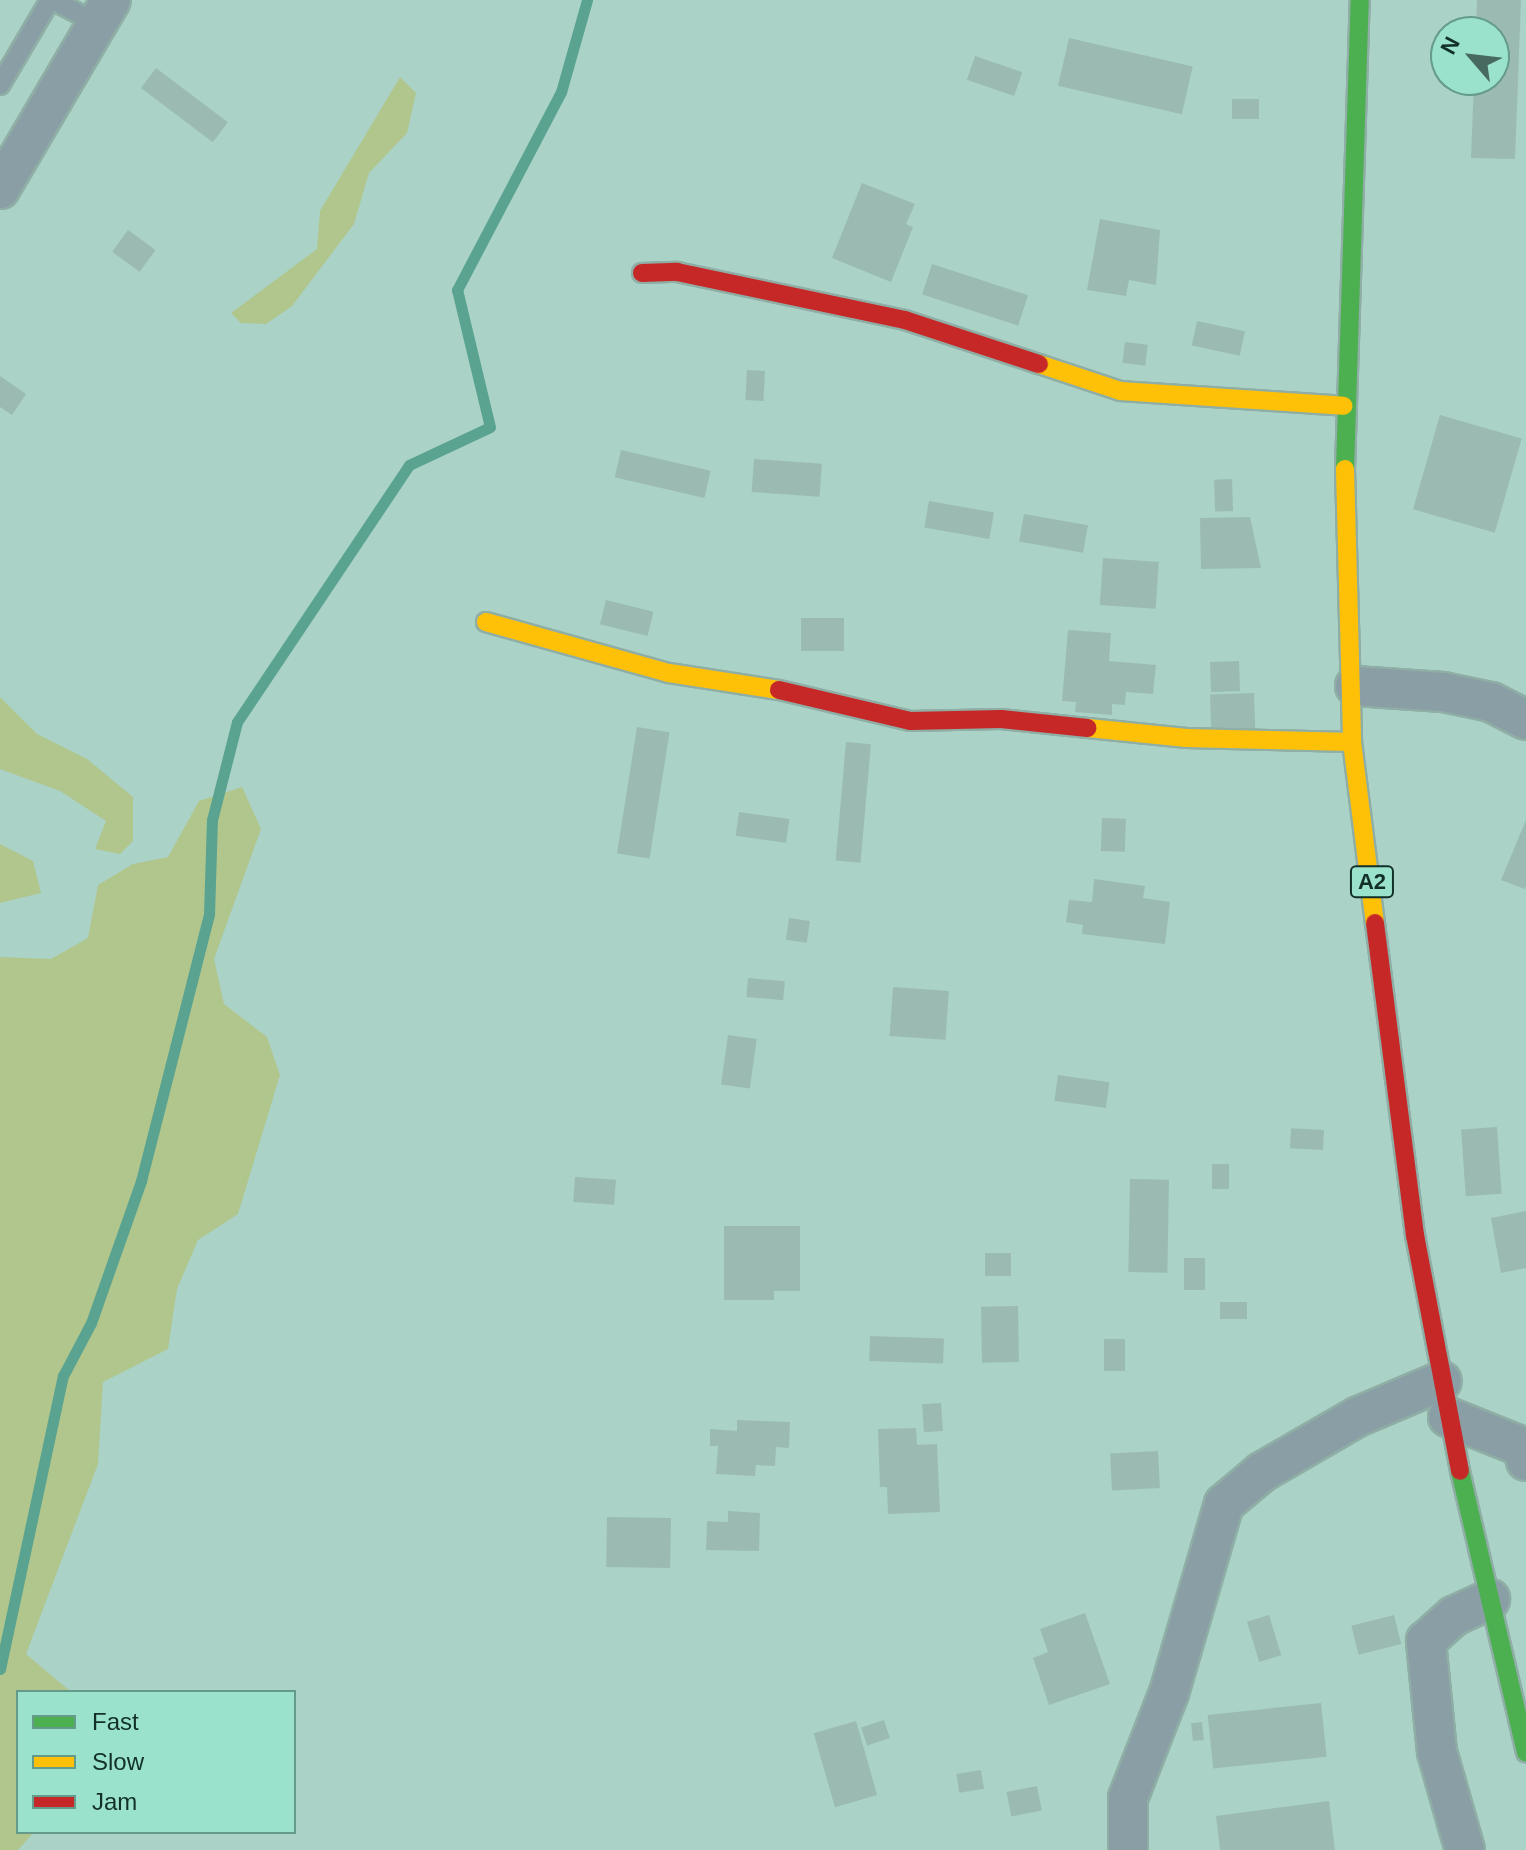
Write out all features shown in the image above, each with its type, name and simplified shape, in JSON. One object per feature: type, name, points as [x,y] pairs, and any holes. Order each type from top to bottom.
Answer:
[{"type":"main road","name":"A2","points":[[1360,0],[1343,406],[1355,686],[1352,742],[1415,1235],[1445,1399],[1526,1752]]},
{"type":"main road","points":[[642,273],[693,275],[905,320],[969,346],[1036,359],[1120,391],[1343,406]]},
{"type":"main road","points":[[486,622],[669,673],[765,687],[910,721],[1001,719],[1186,738],[1352,742]]},
{"type":"street","points":[[0,189],[104,12]]},
{"type":"street","points":[[1355,686],[1443,692],[1491,702],[1526,720]]},
{"type":"street","points":[[1128,1850],[1128,1798],[1174,1678],[1224,1504],[1262,1472],[1357,1417],[1445,1399],[1523,1447],[1526,1461]]},
{"type":"street","points":[[1465,1850],[1437,1752],[1426,1641],[1454,1616],[1490,1599]]},
{"type":"lane","points":[[0,85],[51,0],[104,12]]},
{"type":"green space","points":[[400,77],[416,93],[407,133],[369,173],[354,224],[292,306],[266,324],[241,323],[231,313],[317,249],[320,211]]},
{"type":"green space","points":[[0,697],[37,734],[87,759],[133,797],[133,841],[120,854],[95,849],[106,821],[60,791],[0,769]]},
{"type":"green space","points":[[242,787],[261,829],[214,959],[224,1004],[267,1037],[280,1075],[238,1214],[198,1240],[177,1289],[168,1349],[103,1382],[98,1464],[26,1654],[69,1690],[16,1690],[16,1834],[32,1834],[18,1850],[0,1850],[0,957],[51,959],[88,938],[98,885],[133,864],[168,857],[199,801]]},
{"type":"green space","points":[[0,844],[33,861],[41,893],[0,903]]},
{"type":"building","points":[[1477,0],[1521,0],[1515,159],[1471,158],[1473,96],[1510,96],[1510,16],[1476,16]]},
{"type":"building","points":[[1069,38],[1193,67],[1182,114],[1058,86]]},
{"type":"building","points":[[975,56],[1022,72],[1014,96],[967,80]]},
{"type":"building","points":[[156,68],[228,122],[213,142],[141,88]]},
{"type":"building","points":[[1232,99],[1259,99],[1259,119],[1232,119]]},
{"type":"building","points":[[862,183],[915,204],[906,224],[913,227],[891,282],[832,258]]},
{"type":"building","points":[[1100,219],[1160,230],[1156,285],[1129,280],[1126,296],[1087,290]]},
{"type":"building","points":[[128,230],[156,250],[140,272],[112,252]]},
{"type":"building","points":[[932,264],[1028,295],[1018,326],[922,294]]},
{"type":"building","points":[[1197,321],[1245,331],[1240,356],[1192,345]]},
{"type":"building","points":[[1125,342],[1148,345],[1145,366],[1122,363]]},
{"type":"building","points":[[747,370],[765,371],[763,401],[745,400]]},
{"type":"building","points":[[0,376],[26,394],[12,415],[0,407]]},
{"type":"building","points":[[1440,415],[1522,438],[1495,533],[1413,509]]},
{"type":"building","points":[[621,450],[711,471],[704,498],[615,477]]},
{"type":"building","points":[[754,459],[822,464],[820,497],[752,492]]},
{"type":"building","points":[[1232,479],[1233,511],[1215,512],[1214,480]]},
{"type":"building","points":[[929,501],[994,512],[989,539],[924,528]]},
{"type":"building","points":[[1024,514],[1088,525],[1083,553],[1019,542]]},
{"type":"building","points":[[1250,517],[1261,568],[1201,569],[1200,518]]},
{"type":"building","points":[[1103,558],[1159,562],[1156,609],[1100,605]]},
{"type":"building","points":[[606,600],[654,612],[647,636],[600,624]]},
{"type":"building","points":[[801,618],[844,618],[844,651],[801,651]]},
{"type":"building","points":[[1068,630],[1111,633],[1109,661],[1156,665],[1153,694],[1126,692],[1125,705],[1112,704],[1112,715],[1075,712],[1076,702],[1062,701]]},
{"type":"building","points":[[1239,661],[1240,691],[1211,692],[1210,662]]},
{"type":"building","points":[[1254,693],[1255,730],[1211,732],[1210,695]]},
{"type":"building","points":[[637,727],[670,732],[650,859],[617,853]]},
{"type":"building","points":[[846,742],[871,744],[861,863],[836,861]]},
{"type":"building","points":[[739,812],[790,819],[786,843],[736,836]]},
{"type":"building","points":[[1102,818],[1126,819],[1125,852],[1101,851]]},
{"type":"building","points":[[1526,820],[1526,886],[1525,889],[1501,880]]},
{"type":"building","points":[[1094,879],[1145,886],[1143,898],[1170,902],[1165,944],[1082,934],[1083,925],[1066,922],[1069,900],[1092,902]]},
{"type":"building","points":[[789,918],[810,921],[807,943],[786,940]]},
{"type":"building","points":[[748,978],[785,981],[783,1000],[746,997]]},
{"type":"building","points":[[893,987],[949,991],[945,1040],[890,1036]]},
{"type":"building","points":[[728,1035],[757,1039],[750,1089],[721,1085]]},
{"type":"building","points":[[1058,1075],[1109,1082],[1106,1108],[1054,1101]]},
{"type":"building","points":[[1497,1127],[1502,1194],[1466,1196],[1461,1130]]},
{"type":"building","points":[[1291,1128],[1324,1130],[1323,1150],[1290,1148]]},
{"type":"building","points":[[1212,1164],[1229,1164],[1229,1189],[1212,1189]]},
{"type":"building","points":[[575,1177],[616,1180],[614,1205],[573,1202]]},
{"type":"building","points":[[1130,1179],[1169,1180],[1167,1273],[1128,1272]]},
{"type":"building","points":[[1526,1211],[1526,1268],[1501,1273],[1491,1218]]},
{"type":"building","points":[[724,1226],[800,1226],[800,1291],[774,1291],[774,1300],[724,1300]]},
{"type":"building","points":[[985,1253],[1011,1253],[1011,1276],[985,1276]]},
{"type":"building","points":[[1184,1258],[1205,1258],[1205,1290],[1184,1290]]},
{"type":"building","points":[[1220,1302],[1247,1302],[1247,1319],[1220,1319]]},
{"type":"building","points":[[1018,1306],[1019,1362],[982,1363],[981,1307]]},
{"type":"building","points":[[870,1336],[944,1339],[943,1364],[869,1361]]},
{"type":"building","points":[[1104,1339],[1125,1339],[1125,1371],[1104,1371]]},
{"type":"building","points":[[941,1403],[943,1431],[924,1432],[922,1404]]},
{"type":"building","points":[[737,1420],[790,1422],[789,1448],[776,1447],[775,1466],[756,1465],[755,1476],[716,1474],[718,1446],[710,1446],[710,1429],[737,1431]]},
{"type":"building","points":[[916,1428],[917,1445],[937,1444],[940,1512],[888,1514],[887,1487],[880,1487],[878,1429]]},
{"type":"building","points":[[1158,1451],[1160,1488],[1112,1490],[1110,1454]]},
{"type":"building","points":[[728,1511],[760,1513],[759,1551],[706,1550],[707,1521],[728,1522]]},
{"type":"building","points":[[607,1517],[671,1518],[670,1568],[606,1567]]},
{"type":"building","points":[[1085,1613],[1110,1684],[1049,1705],[1033,1658],[1048,1652],[1040,1629]]},
{"type":"building","points":[[1269,1615],[1281,1655],[1259,1662],[1247,1622]]},
{"type":"building","points":[[1394,1615],[1401,1644],[1359,1655],[1351,1626]]},
{"type":"building","points":[[1321,1703],[1327,1757],[1213,1769],[1208,1715]]},
{"type":"building","points":[[884,1720],[890,1738],[867,1745],[861,1727]]},
{"type":"building","points":[[856,1721],[877,1795],[835,1807],[814,1733]]},
{"type":"building","points":[[1202,1722],[1204,1740],[1193,1741],[1191,1723]]},
{"type":"building","points":[[981,1770],[984,1789],[959,1793],[956,1774]]},
{"type":"building","points":[[1037,1786],[1042,1811],[1011,1816],[1007,1792]]},
{"type":"building","points":[[1329,1801],[1335,1850],[1220,1850],[1216,1816]]},
{"type":"waterway","points":[[0,1669],[63,1376],[91,1323],[141,1181],[209,914],[212,820],[237,722],[409,465],[490,427],[457,290],[561,92],[587,0]]},
{"type":"traffic: fast","points":[[1345,469],[1360,0]]},
{"type":"traffic: fast","points":[[1460,1471],[1526,1752]]},
{"type":"traffic: slow","points":[[1039,364],[1120,391],[1343,406]]},
{"type":"traffic: slow","points":[[1345,469],[1352,742],[1375,923]]},
{"type":"traffic: slow","points":[[486,622],[669,673],[779,690]]},
{"type":"traffic: slow","points":[[1088,728],[1186,738],[1352,742]]},
{"type":"traffic: jam","points":[[642,273],[677,272],[905,320],[1039,364]]},
{"type":"traffic: jam","points":[[779,690],[910,721],[1001,719],[1088,728]]},
{"type":"traffic: jam","points":[[1375,923],[1415,1235],[1460,1471]]}]
